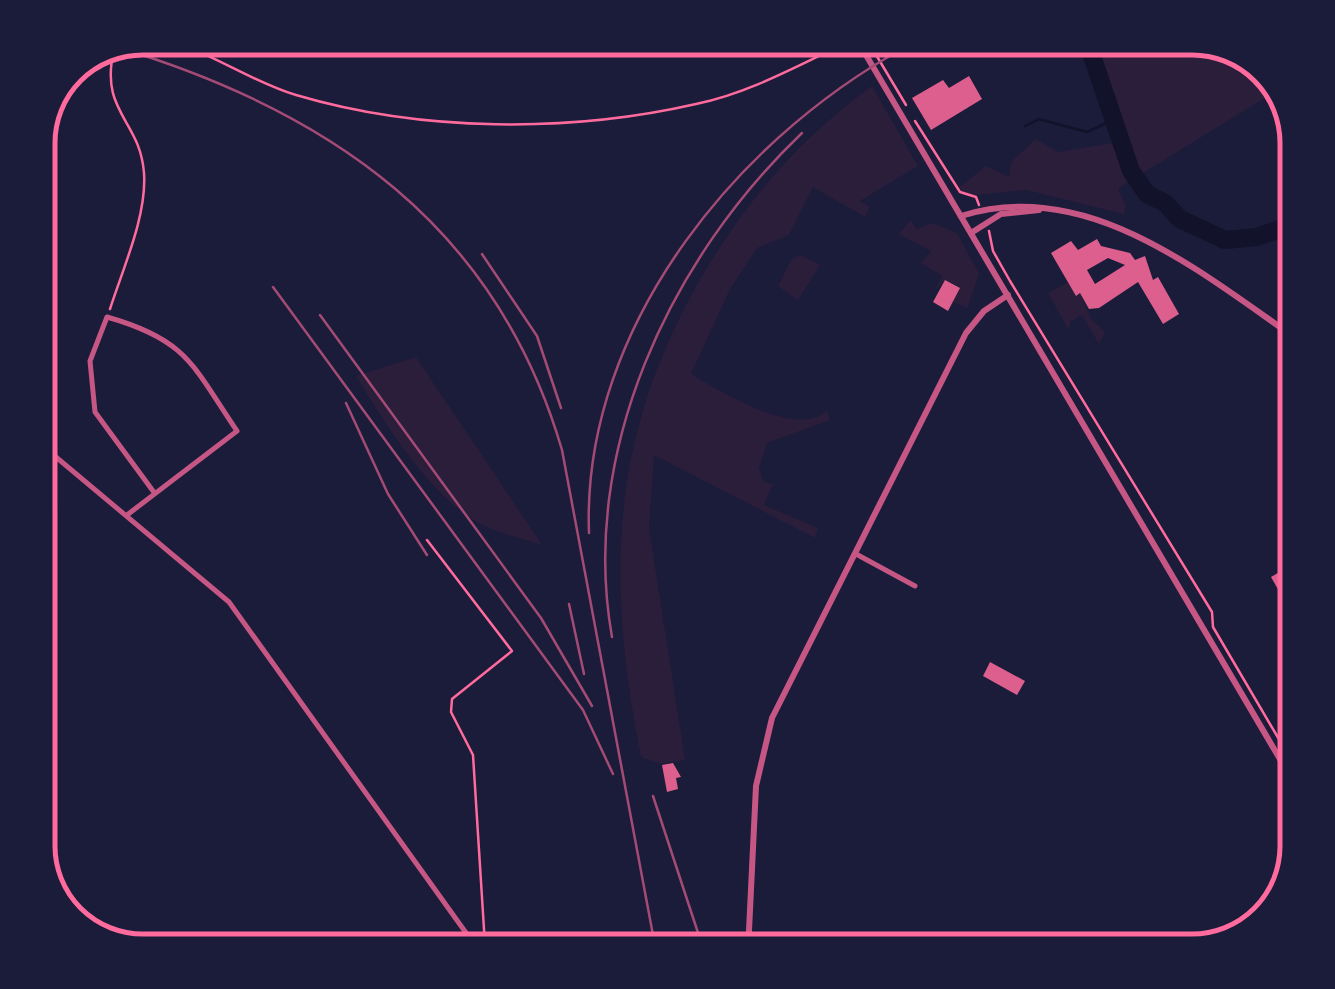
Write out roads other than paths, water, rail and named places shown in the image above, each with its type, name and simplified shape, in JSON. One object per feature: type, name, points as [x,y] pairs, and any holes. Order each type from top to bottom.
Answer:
[{"type":"street","points":[[866,55],[1280,757]]},
{"type":"street","points":[[961,216],[1006,205],[1091,220],[1159,245],[1280,327]]},
{"type":"street","points":[[971,233],[1016,210],[1045,210]]},
{"type":"street","points":[[749,934],[754,810],[764,744],[790,680],[966,332],[984,311],[1008,296]]},
{"type":"street","points":[[127,514],[238,431],[182,352],[152,330],[108,318],[90,362],[95,412],[153,491]]},
{"type":"street","points":[[55,456],[229,602],[469,934]]},
{"type":"street","points":[[854,554],[915,586]]},
{"type":"waterway","points":[[1092,55],[1131,171],[1147,194],[1165,203],[1180,219],[1225,240],[1257,237],[1280,229]]},
{"type":"waterway","points":[[1025,126],[1039,119],[1087,132],[1115,119]]},
{"type":"railway","points":[[141,55],[268,106],[335,144],[396,189],[449,242],[495,302],[533,371],[562,450],[653,934]]},
{"type":"railway","points":[[589,533],[594,455],[613,380],[644,308],[686,241],[737,179],[794,124],[894,55]]},
{"type":"railway","points":[[612,637],[605,567],[609,498],[623,429],[645,363],[675,299],[712,239],[755,183],[802,133]]},
{"type":"railway","points":[[482,254],[537,336],[561,408]]},
{"type":"railway","points":[[273,287],[583,710],[613,774]]},
{"type":"railway","points":[[320,315],[541,618],[592,706]]},
{"type":"railway","points":[[346,403],[388,494],[427,555]]},
{"type":"railway","points":[[569,604],[584,674]]},
{"type":"railway","points":[[653,796],[698,934]]}]
